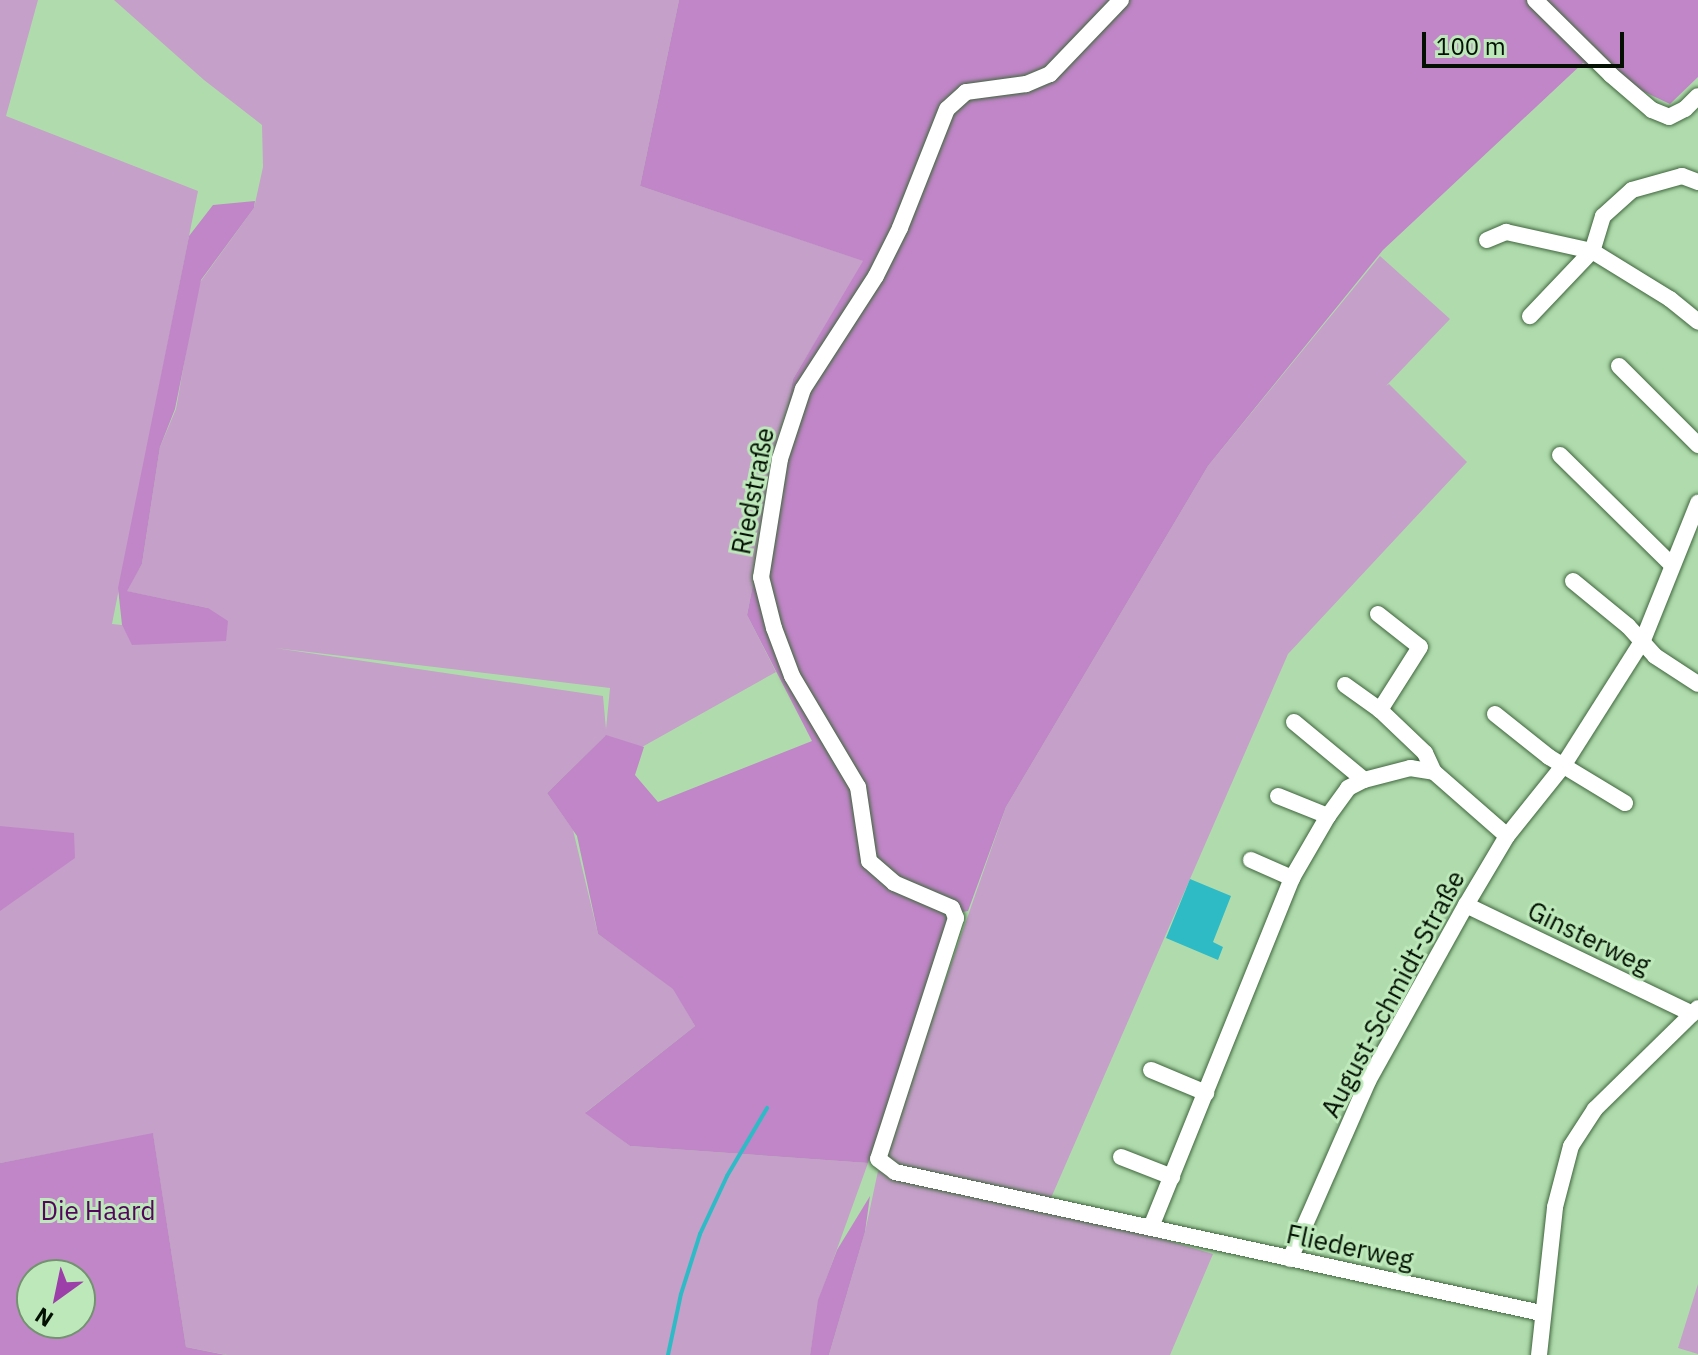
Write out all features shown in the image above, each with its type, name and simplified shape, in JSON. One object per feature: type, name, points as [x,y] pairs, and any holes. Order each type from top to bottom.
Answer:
[{"type":"street","name":"Riedstraße","points":[[882,1143],[956,918],[952,908],[894,883],[869,861],[858,787],[792,676],[766,603],[761,577],[763,547],[774,488],[790,423],[803,389],[876,276],[900,228],[947,109],[966,92],[1026,84],[1050,74],[1121,0]]},
{"type":"street","points":[[1535,0],[1652,110],[1669,117],[1685,109],[1698,96]]},
{"type":"street","points":[[1530,316],[1592,251],[1603,216],[1632,190],[1682,176],[1698,182]]},
{"type":"street","points":[[1487,240],[1506,232],[1592,251],[1670,299],[1698,322]]},
{"type":"street","points":[[1619,366],[1698,445]]},
{"type":"street","points":[[1560,455],[1671,564]]},
{"type":"street","name":"August-Schmidt-Straße","points":[[1290,1259],[1368,1081],[1466,905],[1507,836],[1563,766],[1643,640],[1698,503]]},
{"type":"street","points":[[1573,581],[1643,640],[1655,656],[1698,684]]},
{"type":"street","points":[[1378,614],[1420,647],[1380,710]]},
{"type":"street","points":[[1345,685],[1380,710],[1425,753],[1434,772],[1507,836]]},
{"type":"street","points":[[1495,714],[1563,766],[1625,803]]},
{"type":"street","points":[[1294,722],[1364,780]]},
{"type":"street","points":[[1151,1227],[1292,878],[1328,816],[1348,788],[1364,780],[1410,768],[1434,772]]},
{"type":"street","points":[[1278,796],[1328,816]]},
{"type":"street","points":[[1251,860],[1292,878]]},
{"type":"street","name":"Ginsterweg","points":[[1466,905],[1695,1011]]},
{"type":"street","points":[[1539,1355],[1541,1313],[1558,1186],[1571,1146],[1595,1109],[1695,1011]]},
{"type":"street","points":[[1151,1070],[1206,1093]]},
{"type":"street","name":"Fliederweg","points":[[882,1143],[878,1159],[895,1172],[1541,1313]]},
{"type":"street","points":[[1121,1157],[1172,1177]]},
{"type":"shaded area","points":[[0,0],[38,0],[6,116],[198,191],[112,624],[122,625],[133,645],[208,608],[126,591],[142,564],[160,447],[176,409],[198,285],[254,208],[263,167],[262,125],[204,80],[114,0],[679,0],[640,186],[864,261],[793,379],[747,615],[776,672],[642,747],[605,736],[547,793],[573,830],[598,934],[674,989],[695,1026],[586,1112],[630,1146],[868,1163],[819,1299],[810,1355],[227,1355],[186,1347],[153,1134],[0,1163]],"holes":[[[275,648],[610,688],[606,729],[603,696]]]},
{"type":"shaded area","points":[[1380,256],[1450,319],[1386,386],[1389,384],[1467,462],[1288,654],[1051,1198],[898,1168],[889,1162],[886,1150],[1006,807],[1208,466]]},
{"type":"shaded area","points":[[878,1171],[1098,1220],[1213,1254],[1170,1355],[829,1355],[865,1232]]},
{"type":"shaded area","points":[[1698,1284],[1698,1354],[1678,1348]]},
{"type":"green space","points":[[679,0],[1698,0],[1698,77],[1670,104],[1583,63],[1383,250],[1208,466],[1006,807],[968,911],[957,913],[868,1163],[630,1146],[585,1113],[695,1026],[673,989],[598,934],[577,836],[547,793],[606,735],[644,747],[635,775],[658,802],[812,741],[747,615],[793,379],[863,261],[640,186]]},
{"type":"green space","points":[[255,201],[254,208],[201,280],[175,409],[160,447],[142,564],[127,591],[208,608],[228,621],[226,641],[132,645],[122,625],[118,588],[189,236],[213,205]]},
{"type":"green space","points":[[0,826],[74,833],[75,858],[0,911]]},
{"type":"green space","name":"Die Haard","points":[[153,1133],[186,1347],[226,1355],[0,1355],[0,1163]]},
{"type":"green space","points":[[870,1196],[865,1232],[829,1355],[810,1355],[818,1300],[837,1250]]},
{"type":"water","points":[[1190,879],[1231,896],[1213,942],[1223,947],[1218,960],[1166,938]]},
{"type":"waterway","points":[[668,1355],[681,1294],[700,1234],[727,1176],[767,1108]]}]
